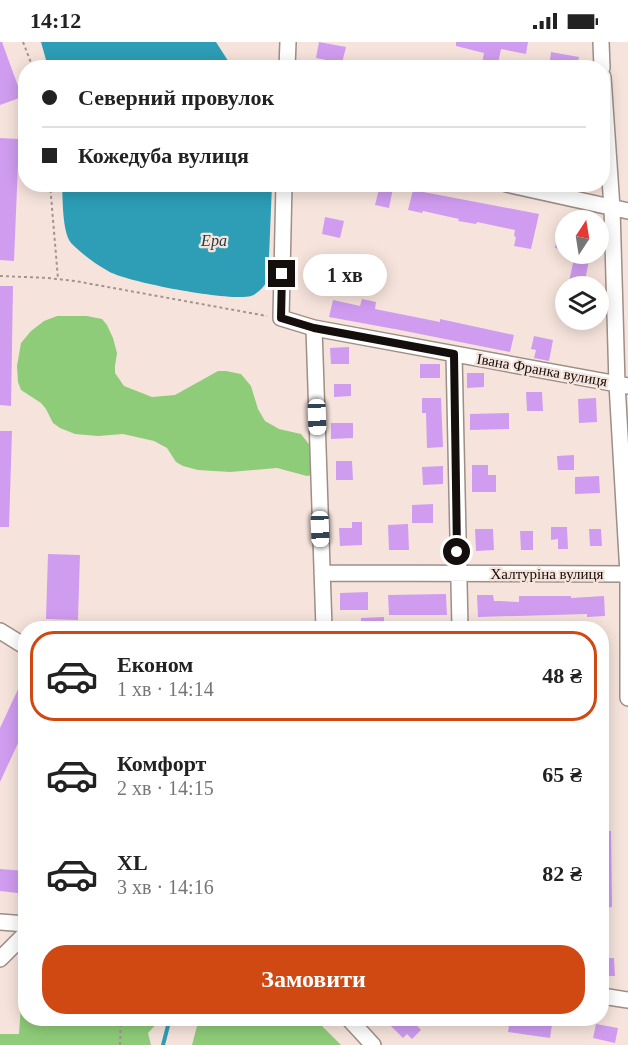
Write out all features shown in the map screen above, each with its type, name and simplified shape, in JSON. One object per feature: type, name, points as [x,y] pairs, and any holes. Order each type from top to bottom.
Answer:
[{"type":"street","points":[[287,60],[288,42]]},
{"type":"street","points":[[601,42],[602,60]]},
{"type":"street","points":[[610,179],[623,385],[628,574],[628,698]]},
{"type":"street","points":[[281,318],[284,192]]},
{"type":"street","points":[[541,192],[628,211]]},
{"type":"street","name":"Івана Франка вулиця","points":[[281,318],[314,328],[623,385]]},
{"type":"street","points":[[314,328],[324,621]]},
{"type":"street","points":[[454,354],[460,621]]},
{"type":"street","name":"Халтуріна вулиця","points":[[322,573],[628,574]]},
{"type":"street","points":[[0,631],[18,642]]},
{"type":"street","points":[[0,922],[18,923]]},
{"type":"street","points":[[0,959],[18,941]]},
{"type":"street","points":[[609,997],[628,1000]]},
{"type":"street","points":[[355,1026],[373,1045]]},
{"type":"path","points":[[23,42],[30,60]]},
{"type":"path","points":[[51,192],[58,279]]},
{"type":"path","points":[[0,276],[58,279],[281,318]]},
{"type":"path","points":[[120,1045],[121,1026]]},
{"type":"green space","points":[[57,316],[87,316],[102,319],[113,338],[117,353],[115,373],[124,386],[152,397],[175,395],[218,371],[241,374],[251,386],[258,409],[265,421],[279,429],[301,434],[315,452],[315,474],[307,476],[277,468],[230,472],[198,470],[176,462],[167,448],[154,441],[123,434],[98,436],[75,434],[60,428],[53,423],[41,403],[21,390],[17,366],[21,343],[44,321]]},
{"type":"green space","points":[[20,1026],[154,1026],[148,1033],[151,1045],[0,1045],[0,1034],[19,1034]]},
{"type":"green space","points":[[197,1026],[322,1026],[341,1045],[192,1045]]},
{"type":"water","points":[[41,42],[216,42],[228,60],[46,60]]},
{"type":"water","name":"Ера","points":[[62,192],[272,192],[268,281],[259,292],[251,296],[240,297],[202,294],[118,275],[98,265],[71,243],[66,231]]},
{"type":"building","points":[[0,42],[2,42],[18,86],[18,98],[0,105]]},
{"type":"building","points":[[319,42],[346,47],[343,60],[316,58]]},
{"type":"building","points":[[456,42],[528,42],[526,54],[501,49],[499,60],[483,60],[484,53],[456,46]]},
{"type":"building","points":[[551,52],[579,57],[578,60],[550,60]]},
{"type":"building","points":[[0,138],[18,139],[14,261],[0,260]]},
{"type":"building","points":[[378,192],[392,192],[389,208],[375,205]]},
{"type":"building","points":[[412,192],[424,192],[539,214],[531,249],[514,246],[515,230],[408,210]]},
{"type":"building","points":[[325,217],[344,221],[340,238],[322,234]]},
{"type":"building","points":[[573,264],[588,264],[586,276],[570,276]]},
{"type":"building","points":[[0,286],[13,286],[11,406],[0,405]]},
{"type":"building","points":[[362,299],[376,302],[375,309],[440,322],[440,319],[514,335],[510,352],[329,317],[333,300],[360,306]]},
{"type":"building","points":[[534,336],[553,340],[549,361],[534,358],[536,350],[531,349]]},
{"type":"building","points":[[349,347],[349,364],[331,364],[330,348]]},
{"type":"building","points":[[420,364],[440,364],[440,378],[420,378]]},
{"type":"building","points":[[467,373],[484,373],[484,387],[467,388]]},
{"type":"building","points":[[334,384],[351,384],[351,396],[334,397]]},
{"type":"building","points":[[526,392],[542,392],[543,411],[527,411]]},
{"type":"building","points":[[422,398],[441,398],[443,447],[427,448],[426,413],[422,413]]},
{"type":"building","points":[[596,398],[597,422],[579,423],[578,399]]},
{"type":"building","points":[[509,413],[509,429],[470,430],[470,414]]},
{"type":"building","points":[[331,423],[353,423],[353,438],[331,439]]},
{"type":"building","points":[[0,431],[12,431],[9,527],[0,527]]},
{"type":"building","points":[[574,455],[574,470],[558,470],[557,456]]},
{"type":"building","points":[[336,461],[352,461],[353,480],[336,480]]},
{"type":"building","points":[[472,465],[488,465],[488,475],[496,475],[496,492],[472,492]]},
{"type":"building","points":[[443,466],[443,484],[423,485],[422,467]]},
{"type":"building","points":[[599,476],[600,493],[575,494],[575,477]]},
{"type":"building","points":[[433,504],[433,523],[412,523],[412,505]]},
{"type":"building","points":[[352,522],[362,522],[362,545],[340,546],[339,528],[352,528]]},
{"type":"building","points":[[408,524],[409,550],[389,550],[388,525]]},
{"type":"building","points":[[551,527],[567,527],[568,549],[558,549],[558,539],[551,540]]},
{"type":"building","points":[[475,529],[493,529],[494,550],[476,551]]},
{"type":"building","points":[[589,529],[601,529],[602,546],[590,546]]},
{"type":"building","points":[[520,531],[533,531],[533,550],[521,550]]},
{"type":"building","points":[[48,554],[80,555],[78,620],[46,619]]},
{"type":"building","points":[[368,592],[368,610],[340,610],[340,593]]},
{"type":"building","points":[[446,594],[447,615],[389,615],[388,595]]},
{"type":"building","points":[[477,595],[493,595],[494,601],[519,602],[519,596],[571,596],[571,598],[604,596],[605,616],[587,617],[587,614],[478,617]]},
{"type":"building","points":[[384,617],[384,621],[361,621],[361,618]]},
{"type":"building","points":[[18,689],[18,743],[0,782],[0,728]]},
{"type":"building","points":[[609,831],[611,831],[612,907],[609,907]]},
{"type":"building","points":[[0,869],[18,870],[18,893],[0,891]]},
{"type":"building","points":[[609,958],[614,958],[615,976],[609,976]]},
{"type":"building","points":[[391,1026],[417,1026],[421,1030],[412,1039],[407,1034],[403,1038]]},
{"type":"building","points":[[509,1026],[552,1026],[550,1038],[508,1032]]},
{"type":"building","points":[[596,1026],[618,1028],[615,1043],[593,1038]]},
{"type":"waterway","points":[[163,1045],[168,1026]]},
{"type":"route","points":[[282,274],[281,318],[314,328],[454,354],[457,552]]}]
